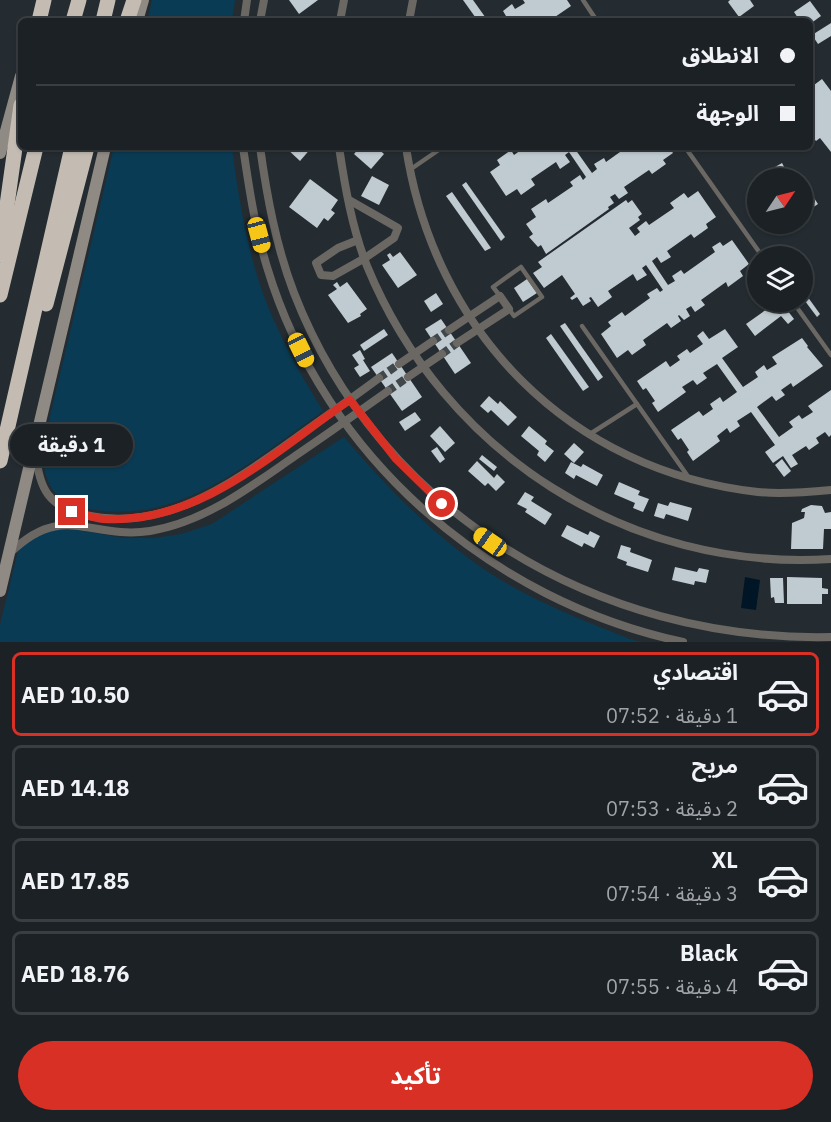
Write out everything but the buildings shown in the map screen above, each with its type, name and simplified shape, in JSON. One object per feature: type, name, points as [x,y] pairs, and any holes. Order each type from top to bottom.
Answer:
[{"type":"highway","points":[[39,18],[44,0]]},
{"type":"highway","points":[[74,18],[79,0]]},
{"type":"highway","points":[[104,18],[108,0]]},
{"type":"highway","points":[[128,18],[134,0]]},
{"type":"highway","points":[[0,255],[18,126]]},
{"type":"highway","points":[[0,295],[35,150]]},
{"type":"highway","points":[[1,459],[71,150]]},
{"type":"highway","points":[[1,459],[52,283],[86,150]]},
{"type":"main road","points":[[138,18],[143,0]]},
{"type":"main road","points":[[0,153],[18,87]]},
{"type":"main road","points":[[0,591],[104,150]]},
{"type":"street","points":[[244,18],[247,0]]},
{"type":"street","points":[[261,18],[264,0]]},
{"type":"street","points":[[341,18],[344,0]]},
{"type":"street","points":[[410,18],[413,0]]},
{"type":"street","points":[[244,150],[259,235],[278,300],[309,367],[345,422],[383,470],[449,533],[496,567],[584,612],[650,635],[683,642]]},
{"type":"street","points":[[261,150],[275,231],[290,283],[324,359],[358,412],[396,459],[459,520],[505,552],[569,587],[654,619],[713,632],[783,638],[831,637]]},
{"type":"street","points":[[340,150],[358,240],[393,321],[423,368],[454,407],[509,459],[547,486],[602,516],[674,543],[726,554],[785,560],[831,558]]},
{"type":"street","points":[[407,150],[423,222],[441,266],[478,330],[526,387],[553,409],[590,434],[638,459],[688,478],[761,492],[831,490]]},
{"type":"street","points":[[349,200],[398,228],[394,238],[364,258],[333,276],[321,275],[316,263],[338,248],[358,240]]},
{"type":"street","points":[[449,330],[500,296],[509,309],[457,343]]},
{"type":"street","points":[[399,364],[433,341]]},
{"type":"street","points":[[408,377],[441,354]]},
{"type":"street","points":[[35,441],[38,475],[42,487],[50,498],[72,512],[102,519],[152,514],[191,504],[225,487],[379,378]]},
{"type":"street","points":[[9,553],[24,538],[52,526],[67,524],[117,532],[149,531],[180,524],[211,511],[232,499],[388,391]]},
{"type":"street","points":[[225,487],[232,499]]},
{"type":"lane","points":[[582,0],[595,18]]},
{"type":"lane","points":[[410,169],[438,150]]},
{"type":"lane","points":[[687,150],[755,246]]},
{"type":"lane","points":[[500,296],[493,287],[521,267],[542,297],[514,316],[509,309]]},
{"type":"lane","points":[[800,312],[831,355]]},
{"type":"lane","points":[[582,326],[688,478]]},
{"type":"lane","points":[[590,434],[637,404]]},
{"type":"shaded area","points":[[152,0],[235,0],[232,18],[148,18]]},
{"type":"shaded area","points":[[113,150],[232,150],[244,224],[261,288],[284,342],[323,411],[242,468],[213,485],[183,499],[152,508],[119,512],[86,508],[65,501],[57,495],[48,481],[42,450]]},
{"type":"shaded area","points":[[344,437],[415,513],[475,563],[545,603],[642,642],[0,642],[0,625],[18,551],[31,537],[62,527],[123,538],[154,538],[181,534],[212,524]]},
{"type":"shaded area","points":[[745,577],[760,580],[756,610],[741,608]]},
{"type":"tunnel","points":[[433,341],[449,330]]},
{"type":"tunnel","points":[[442,354],[457,343]]},
{"type":"tunnel","points":[[379,378],[399,364]]},
{"type":"tunnel","points":[[388,391],[408,377]]},
{"type":"route","points":[[72,512],[102,519],[133,518],[162,513],[191,504],[225,487],[350,400],[396,459],[442,504]]}]
